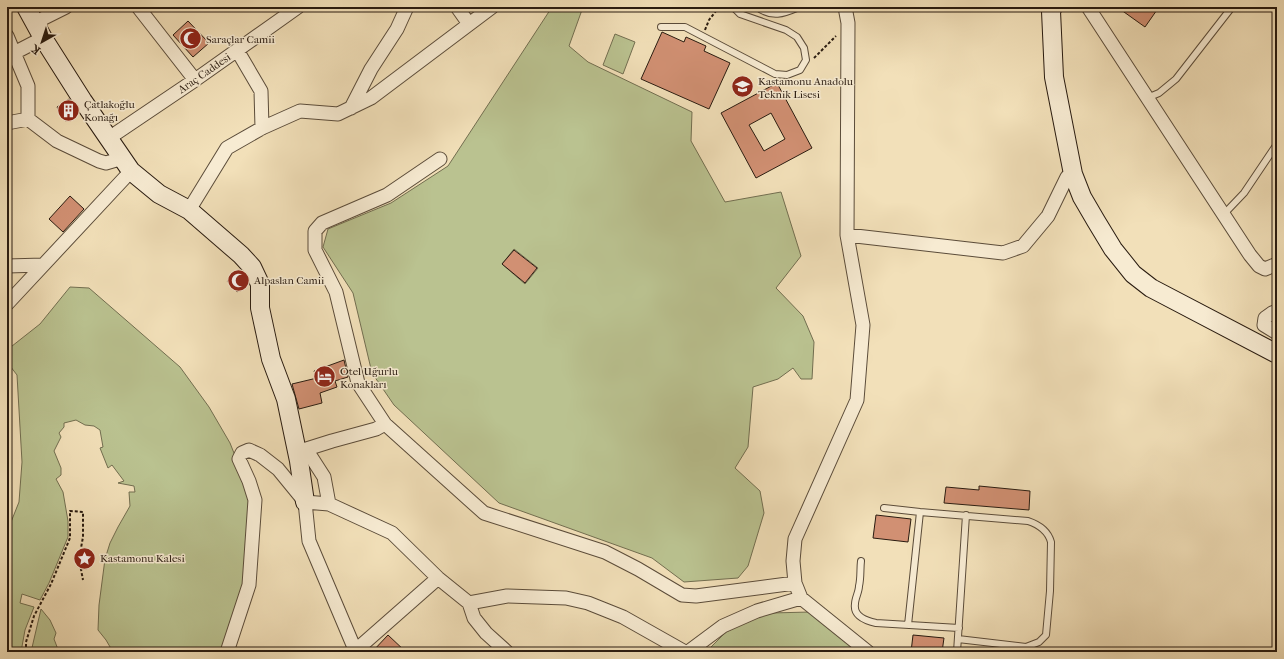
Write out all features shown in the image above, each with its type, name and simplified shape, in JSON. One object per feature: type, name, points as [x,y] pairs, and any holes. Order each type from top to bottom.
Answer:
[{"type":"main road","points":[[1050,9],[1054,77],[1073,174],[1082,197],[1113,249],[1133,274],[1151,288],[1277,354]]},
{"type":"main road","points":[[35,22],[83,101],[127,164],[159,194],[189,210],[252,267],[260,284],[260,308],[271,359],[286,398],[302,450],[305,502]]},
{"type":"street","points":[[10,54],[35,22],[66,7]]},
{"type":"street","points":[[138,7],[195,80]]},
{"type":"street","points":[[351,108],[371,69],[397,29],[407,7]]},
{"type":"street","points":[[457,7],[469,24]]},
{"type":"street","points":[[189,210],[227,148],[262,128],[300,111],[338,114],[371,98],[492,7]]},
{"type":"street","points":[[1088,7],[1250,255],[1259,266],[1265,269],[1277,264]]},
{"type":"street","name":"Araç Caddesi","points":[[109,138],[195,80],[292,9]]},
{"type":"street","points":[[843,11],[848,23],[847,235],[863,326],[857,400],[795,539],[793,561],[794,583],[801,598],[868,652]]},
{"type":"street","points":[[7,36],[10,54],[28,86],[28,119]]},
{"type":"street","points":[[237,50],[261,91],[262,128]]},
{"type":"street","points":[[7,123],[28,119],[58,141],[98,161],[127,164]]},
{"type":"street","points":[[440,159],[387,195],[322,223],[315,231],[315,250],[336,292],[358,382],[385,424],[484,513],[605,552],[638,569],[682,595],[696,596],[794,583]]},
{"type":"street","points":[[7,304],[43,265],[127,164]]},
{"type":"street","points":[[847,235],[1003,253],[1023,246],[1048,216],[1066,177],[1073,174]]},
{"type":"street","points":[[7,266],[43,265]]},
{"type":"street","points":[[1277,311],[1265,318],[1264,325],[1277,333]]},
{"type":"street","points":[[329,504],[324,477],[302,450],[376,429],[385,424]]},
{"type":"street","points":[[229,650],[249,585],[255,500],[240,459],[242,453],[249,450],[260,455],[278,469],[305,502],[309,541],[355,651],[438,578]]},
{"type":"street","points":[[305,502],[329,504],[392,533],[438,578],[469,603],[474,618],[507,652]]},
{"type":"street","points":[[469,603],[507,596],[566,598],[588,603],[623,617],[686,652],[724,626],[757,610],[801,598]]},
{"type":"lane","points":[[661,27],[685,27],[775,74],[787,75],[800,70],[806,60],[804,48],[797,38],[786,30],[740,14],[733,7]]},
{"type":"lane","points":[[757,7],[763,11],[774,14],[786,12],[799,7]]},
{"type":"lane","points":[[839,7],[843,11]]},
{"type":"lane","points":[[1147,98],[1159,93],[1176,79],[1232,7]]},
{"type":"lane","points":[[1223,215],[1244,193],[1277,144]]},
{"type":"lane","points":[[884,508],[1028,521],[1036,524],[1049,535],[1051,542],[1050,591],[1046,635],[1039,642],[1026,647],[958,639]]},
{"type":"lane","points":[[908,625],[920,512]]},
{"type":"lane","points":[[957,652],[966,515]]},
{"type":"lane","points":[[861,560],[859,586],[854,605],[855,611],[859,617],[876,623],[959,628]]},
{"type":"path","points":[[702,36],[709,20],[719,7]]},
{"type":"path","points":[[806,60],[814,58],[845,27],[843,11]]},
{"type":"path","points":[[26,652],[26,642],[34,616],[51,584],[70,538],[70,511],[83,512],[83,537],[79,559],[83,580]]},
{"type":"green space","points":[[552,7],[583,7],[569,46],[588,62],[692,112],[691,141],[725,202],[781,192],[801,256],[776,288],[803,316],[814,342],[812,379],[801,379],[793,368],[778,379],[753,387],[748,447],[735,468],[760,491],[764,513],[748,566],[738,578],[684,582],[652,558],[499,503],[394,405],[372,373],[353,293],[323,247],[328,229],[391,203],[448,166]],"holes":[[[514,249],[538,268],[525,284],[502,264]]]},
{"type":"green space","points":[[615,34],[635,42],[623,74],[603,65]]},
{"type":"green space","points":[[70,287],[89,288],[180,367],[209,407],[230,443],[249,491],[250,569],[224,652],[113,652],[98,630],[99,605],[105,559],[110,543],[130,506],[129,492],[135,492],[134,486],[118,483],[124,481],[112,465],[108,468],[100,448],[103,447],[100,430],[94,426],[85,425],[76,420],[64,423],[64,427],[59,433],[61,437],[54,451],[61,468],[61,475],[56,479],[63,492],[68,521],[68,537],[49,583],[40,600],[22,594],[20,603],[34,607],[25,630],[21,652],[7,652],[7,532],[19,502],[22,462],[17,375],[7,362],[7,350],[40,324]]},
{"type":"green space","points":[[41,609],[50,620],[56,633],[54,639],[59,652],[31,652]]},
{"type":"green space","points":[[810,612],[860,652],[706,652],[726,632],[756,616],[771,613]]},
{"type":"building","points":[[1117,7],[1159,7],[1145,27]]},
{"type":"building","name":"Saraçlar Camii","points":[[188,21],[209,43],[193,57],[173,35]]},
{"type":"building","points":[[662,32],[684,42],[686,37],[706,46],[704,51],[730,63],[709,109],[641,79]]},
{"type":"building","points":[[777,83],[812,148],[756,178],[721,113]],"holes":[[[771,113],[785,139],[764,151],[749,125]]]},
{"type":"building","name":"Çatlakoğlu Konağı","points":[[69,99],[78,113],[65,121],[57,107]]},
{"type":"building","points":[[70,196],[84,209],[63,232],[49,219]]},
{"type":"building","points":[[514,250],[537,268],[525,283],[502,264]]},
{"type":"building","name":"Alpaslan Camii","points":[[240,270],[248,283],[237,292],[227,281]]},
{"type":"building","points":[[344,360],[348,377],[335,381],[337,387],[320,393],[322,403],[299,409],[292,384],[317,378],[314,371]]},
{"type":"building","points":[[979,486],[1030,491],[1029,510],[944,503],[946,487],[979,490]]},
{"type":"building","points":[[876,515],[911,519],[908,542],[873,538]]},
{"type":"building","points":[[388,635],[406,652],[372,652]]},
{"type":"building","points":[[913,635],[944,638],[942,652],[911,652]]},
{"type":"place","name":"Saraçlar Camii","points":[[191,39]]},
{"type":"place","name":"Kastamonu Anadolu Teknik Lisesi","points":[[742,87]]},
{"type":"place","name":"Çatlakoğlu Konağı","points":[[68,110]]},
{"type":"place","name":"Alpaslan Camii","points":[[239,280]]},
{"type":"place","name":"Otel Uğurlu Konakları","points":[[325,377]]},
{"type":"place","name":"Kastamonu Kalesi","points":[[85,558]]}]
